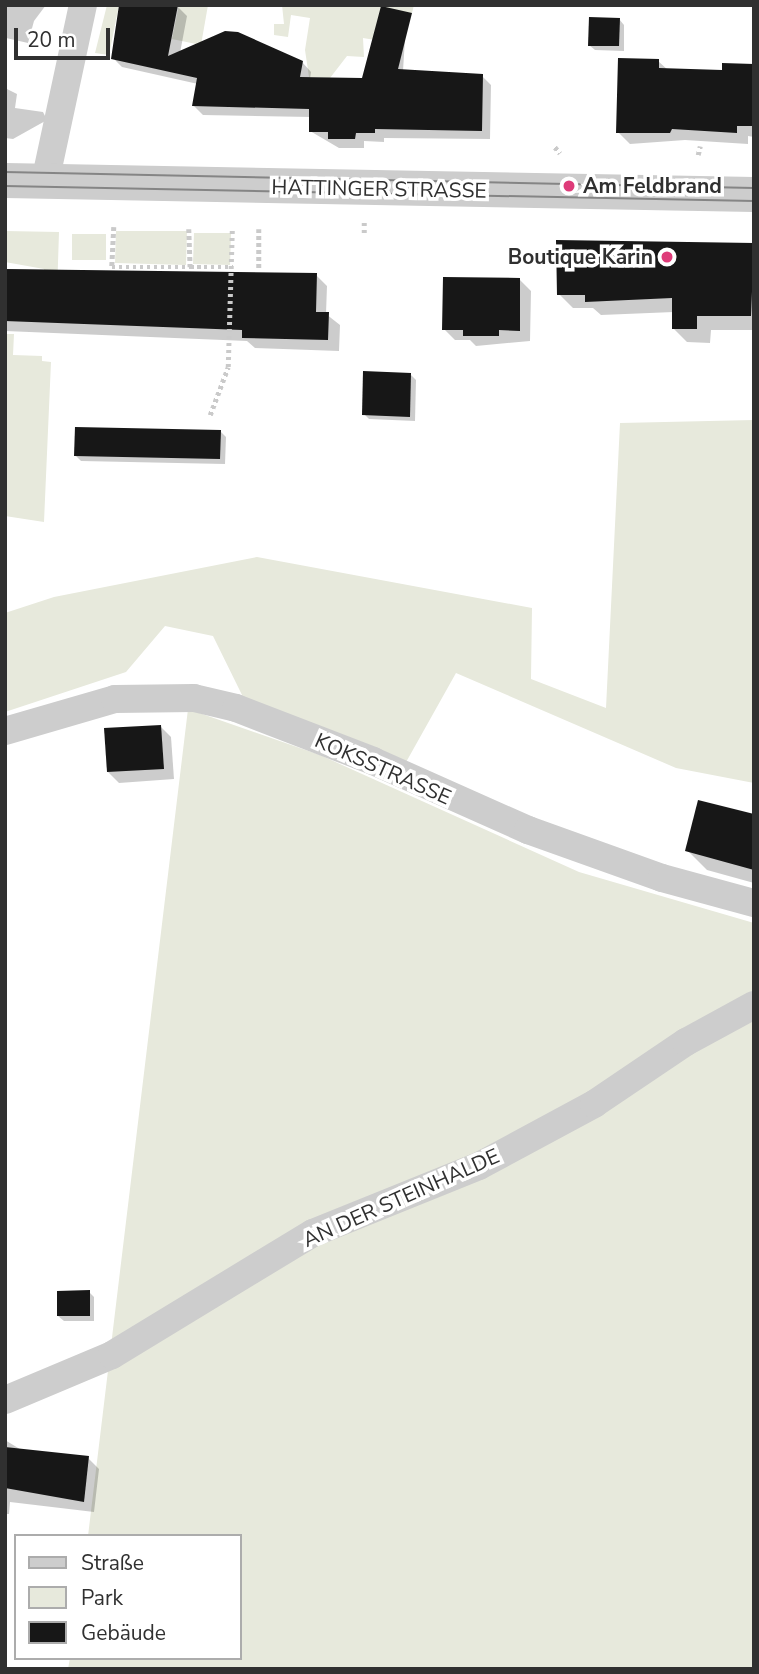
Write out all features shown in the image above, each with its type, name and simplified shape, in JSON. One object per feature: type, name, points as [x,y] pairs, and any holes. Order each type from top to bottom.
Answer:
[{"type":"street","points":[[45,182],[83,5]]},
{"type":"street","name":"HATTINGER STRASSE","points":[[5,180],[754,194]]},
{"type":"street","name":"KOKSSTRASSE","points":[[5,730],[115,699],[194,698],[236,708],[373,761],[528,830],[663,878],[754,903]]},
{"type":"street","name":"AN DER STEINHALDE","points":[[5,1400],[112,1355],[313,1233],[479,1166],[594,1104],[686,1042],[754,1005]]},
{"type":"path","points":[[698,155],[700,146]]},
{"type":"path","points":[[555,147],[560,153]]},
{"type":"path","points":[[363,233],[364,217]]},
{"type":"path","points":[[114,227],[112,267],[233,267]]},
{"type":"path","points":[[189,229],[190,267]]},
{"type":"path","points":[[209,415],[228,367],[233,267],[232,229]]},
{"type":"path","points":[[258,229],[259,269]]},
{"type":"green space","points":[[107,5],[119,5],[109,55],[95,53]]},
{"type":"green space","points":[[179,5],[208,5],[201,45],[172,39]]},
{"type":"green space","points":[[282,5],[414,5],[412,13],[375,40],[363,38],[364,57],[347,56],[330,78],[309,77],[305,50],[310,18],[291,15],[288,37],[274,35],[274,24],[284,24]]},
{"type":"green space","points":[[5,231],[59,232],[57,294],[43,294],[44,269],[5,262]]},
{"type":"green space","points":[[116,231],[187,231],[186,265],[115,263]]},
{"type":"green space","points":[[194,233],[231,233],[230,265],[193,264]]},
{"type":"green space","points":[[72,234],[106,234],[106,260],[72,260]]},
{"type":"green space","points":[[5,334],[14,334],[13,355],[42,356],[42,361],[51,362],[44,522],[5,516]]},
{"type":"green space","points":[[754,420],[754,783],[676,768],[456,673],[405,764],[243,697],[213,636],[165,626],[126,672],[5,712],[5,613],[54,597],[257,557],[532,608],[531,679],[606,708],[620,423]]},
{"type":"green space","points":[[188,709],[320,755],[579,872],[754,923],[754,1669],[68,1669],[70,1660],[242,1660],[242,1534],[88,1534]]},
{"type":"building","points":[[119,5],[178,5],[168,56],[225,31],[238,32],[303,61],[300,77],[362,78],[381,6],[412,13],[398,69],[483,74],[482,131],[375,129],[375,133],[356,133],[355,139],[328,139],[328,132],[309,132],[309,109],[192,106],[197,78],[111,59]]},
{"type":"building","points":[[589,17],[620,18],[619,46],[588,46]]},
{"type":"building","points":[[618,58],[659,59],[659,68],[722,70],[722,63],[754,64],[752,126],[737,126],[737,133],[672,129],[670,133],[616,133]]},
{"type":"building","points":[[556,240],[754,243],[751,316],[697,316],[697,329],[672,329],[672,298],[585,302],[585,295],[557,295]]},
{"type":"building","points":[[5,269],[317,273],[316,312],[329,312],[328,340],[242,338],[242,330],[5,321]]},
{"type":"building","points":[[443,277],[520,278],[520,331],[499,330],[499,336],[463,336],[463,330],[442,330]]},
{"type":"building","points":[[363,371],[411,373],[410,417],[362,415]]},
{"type":"building","points":[[75,427],[221,430],[220,459],[74,456]]},
{"type":"building","points":[[161,725],[164,769],[107,772],[104,728]]},
{"type":"building","points":[[698,800],[754,814],[754,870],[685,851]]},
{"type":"building","points":[[90,1290],[90,1316],[57,1316],[57,1291]]},
{"type":"building","points":[[5,1447],[89,1456],[84,1502],[5,1488]]},
{"type":"tram line","points":[[5,172],[754,188]]},
{"type":"tram line","points":[[5,186],[754,201]]},
{"type":"place","name":"Am Feldbrand","points":[[569,186]]},
{"type":"place","name":"Boutique Karin","points":[[667,257]]}]
